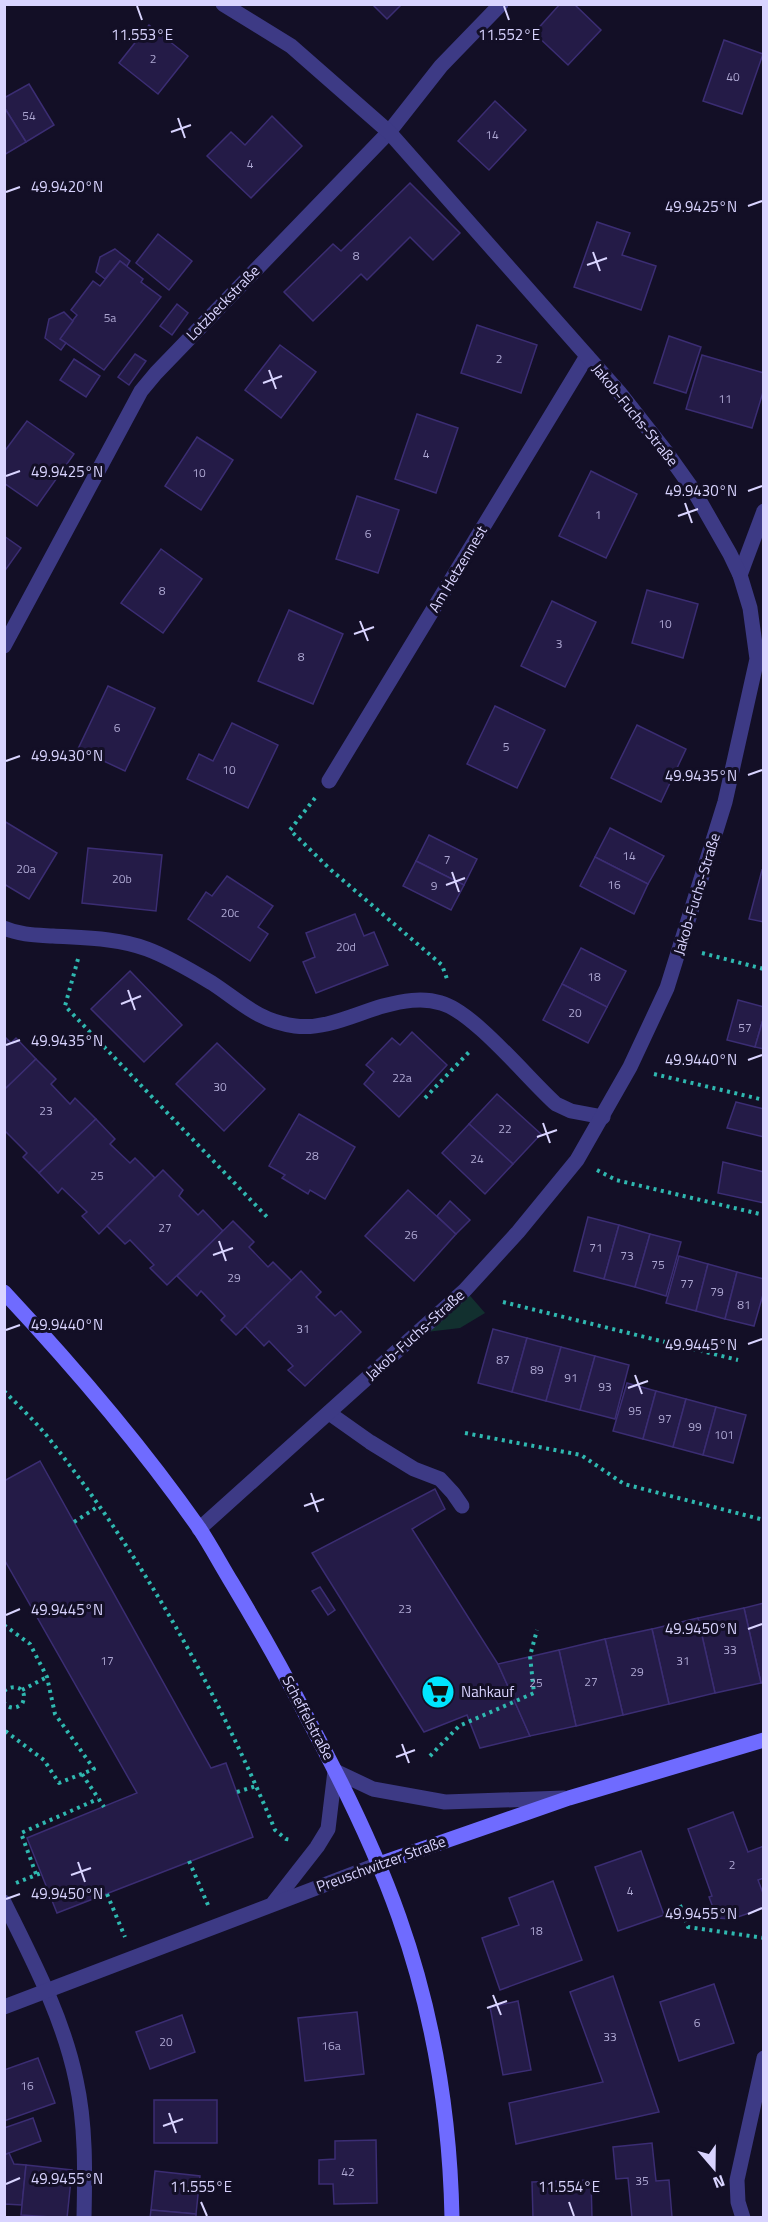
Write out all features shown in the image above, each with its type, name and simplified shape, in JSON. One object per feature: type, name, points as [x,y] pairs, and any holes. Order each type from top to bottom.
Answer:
[{"type":"main road","name":"Scheffelstraße","points":[[4,1292],[92,1389],[199,1529],[290,1683],[335,1771],[379,1864],[400,1919],[416,1974],[435,2054],[447,2133],[452,2217]]},
{"type":"main road","name":"Preuschwitzer Straße","points":[[379,1864],[570,1797],[764,1740]]},
{"type":"street","name":"Jakob-Fuchs-Straße","points":[[199,1529],[465,1290],[518,1232],[578,1160],[630,1067],[667,988],[725,802],[758,659],[750,608],[740,575],[710,516],[674,462],[619,392],[389,132],[291,46],[223,4]]},
{"type":"street","name":"Lotzbeckstraße","points":[[4,646],[141,391],[164,364],[389,132],[441,66],[501,4]]},
{"type":"street","name":"Am Hetzennest","points":[[329,781],[587,356]]},
{"type":"street","points":[[740,575],[764,511]]},
{"type":"street","points":[[4,928],[26,934],[134,944],[151,950],[212,983],[252,1012],[274,1021],[297,1026],[327,1024],[400,1002],[422,1000],[443,1003],[471,1020],[556,1104],[571,1111],[603,1117]]},
{"type":"street","points":[[329,1413],[414,1469],[440,1479],[462,1506]]},
{"type":"street","points":[[273,1904],[328,1829],[335,1771],[373,1790],[445,1802],[570,1797]]},
{"type":"street","name":"Preuschwitzer Straße","points":[[4,2007],[379,1864]]},
{"type":"street","points":[[4,1902],[46,1990],[64,2037],[76,2080],[82,2118],[84,2217]]},
{"type":"street","points":[[743,2217],[738,2202],[737,2180],[764,2058]]},
{"type":"path","points":[[329,781],[290,830],[331,870],[442,965],[450,985],[443,1003]]},
{"type":"path","points":[[84,938],[65,1006],[268,1218]]},
{"type":"path","points":[[681,947],[764,969]]},
{"type":"path","points":[[425,1098],[486,1035]]},
{"type":"path","points":[[630,1067],[764,1100]]},
{"type":"path","points":[[578,1160],[616,1180],[764,1215]]},
{"type":"path","points":[[503,1302],[738,1360]]},
{"type":"path","points":[[4,1391],[50,1439],[99,1506],[150,1583],[225,1717],[275,1830],[286,1839],[317,1847]]},
{"type":"path","points":[[465,1433],[581,1455],[624,1484],[764,1520]]},
{"type":"path","points":[[74,1522],[99,1506]]},
{"type":"path","points":[[4,1625],[30,1644],[47,1677],[55,1714],[94,1769],[59,1783],[44,1760],[4,1730]]},
{"type":"path","points":[[430,1756],[459,1726],[534,1693],[530,1656],[537,1630]]},
{"type":"path","points":[[22,1690],[47,1677]]},
{"type":"path","points":[[4,1691],[13,1686],[22,1690],[25,1697],[22,1704],[12,1708],[5,1704]]},
{"type":"path","points":[[82,1774],[104,1807]]},
{"type":"path","points":[[237,1792],[256,1786]]},
{"type":"path","points":[[36,1874],[21,1833],[98,1799]]},
{"type":"path","points":[[189,1861],[217,1925]]},
{"type":"path","points":[[107,1894],[133,1958]]},
{"type":"path","points":[[680,1905],[688,1927],[764,1938]]},
{"type":"green space","points":[[465,1290],[485,1313],[460,1328],[418,1333]]},
{"type":"building","points":[[372,4],[402,4],[387,19]]},
{"type":"building","points":[[560,4],[574,4],[601,30],[568,65],[534,33]]},
{"type":"building","points":[[149,25],[188,56],[158,94],[119,63]]},
{"type":"building","points":[[724,40],[763,54],[742,114],[703,101]]},
{"type":"building","points":[[29,84],[54,125],[26,142],[4,107],[4,98]]},
{"type":"building","points":[[495,101],[526,130],[489,170],[458,141]]},
{"type":"building","points":[[4,107],[26,142],[4,155]]},
{"type":"building","points":[[272,116],[302,146],[251,198],[207,156],[231,132],[245,145]]},
{"type":"building","points":[[410,183],[460,233],[433,260],[410,237],[367,280],[361,274],[313,321],[284,292],[333,244],[341,251]]},
{"type":"building","points":[[597,222],[630,233],[622,255],[656,266],[641,310],[574,287]]},
{"type":"building","points":[[158,234],[192,261],[169,290],[136,263]]},
{"type":"building","points":[[115,249],[130,261],[127,266],[120,261],[105,279],[96,272],[100,257]]},
{"type":"building","points":[[120,261],[143,279],[141,282],[161,297],[104,370],[59,338],[77,315],[71,310],[93,281],[100,286]]},
{"type":"building","points":[[177,304],[188,313],[172,335],[160,326]]},
{"type":"building","points":[[64,312],[73,321],[60,339],[66,343],[61,350],[45,338],[49,319]]},
{"type":"building","points":[[477,325],[537,345],[521,393],[461,373]]},
{"type":"building","points":[[669,336],[701,347],[686,393],[654,383]]},
{"type":"building","points":[[280,345],[316,372],[281,418],[245,390]]},
{"type":"building","points":[[135,354],[146,361],[129,385],[118,377]]},
{"type":"building","points":[[702,355],[764,373],[764,389],[752,428],[686,409]]},
{"type":"building","points":[[74,359],[100,376],[86,397],[60,380]]},
{"type":"building","points":[[417,414],[458,428],[436,493],[395,479]]},
{"type":"building","points":[[27,421],[74,454],[37,506],[4,483],[4,452]]},
{"type":"building","points":[[197,437],[233,460],[201,510],[165,486]]},
{"type":"building","points":[[591,471],[637,494],[606,558],[559,536]]},
{"type":"building","points":[[357,496],[399,510],[378,573],[336,559]]},
{"type":"building","points":[[4,536],[21,548],[4,572]]},
{"type":"building","points":[[161,549],[202,579],[163,633],[121,603]]},
{"type":"building","points":[[647,590],[698,604],[683,658],[632,643]]},
{"type":"building","points":[[552,601],[596,622],[565,687],[521,666]]},
{"type":"building","points":[[289,610],[343,634],[313,704],[258,681]]},
{"type":"building","points":[[108,686],[155,708],[125,771],[78,749]]},
{"type":"building","points":[[495,706],[545,730],[517,788],[467,764]]},
{"type":"building","points":[[232,723],[278,745],[248,808],[187,779],[199,754],[213,761]]},
{"type":"building","points":[[637,725],[686,749],[661,802],[611,778]]},
{"type":"building","points":[[4,821],[57,853],[29,899],[4,884]]},
{"type":"building","points":[[610,828],[664,856],[648,884],[595,857]]},
{"type":"building","points":[[429,835],[477,859],[464,885],[416,861]]},
{"type":"building","points":[[88,848],[162,855],[156,911],[82,903]]},
{"type":"building","points":[[595,857],[648,884],[634,914],[580,886]]},
{"type":"building","points":[[416,861],[464,885],[451,910],[403,886]]},
{"type":"building","points":[[762,870],[764,871],[764,922],[749,919]]},
{"type":"building","points":[[227,876],[273,906],[258,927],[268,934],[250,961],[188,919],[206,892],[212,896]]},
{"type":"building","points":[[355,914],[364,936],[374,932],[388,965],[316,993],[303,962],[315,957],[306,933]]},
{"type":"building","points":[[581,948],[626,971],[607,1007],[562,984]]},
{"type":"building","points":[[130,971],[182,1025],[144,1062],[91,1009]]},
{"type":"building","points":[[562,984],[607,1007],[588,1043],[543,1020]]},
{"type":"building","points":[[738,1000],[764,1007],[764,1016],[755,1047],[727,1040]]},
{"type":"building","points":[[764,1016],[764,1049],[755,1047]]},
{"type":"building","points":[[412,1032],[447,1065],[399,1117],[364,1084],[374,1072],[366,1065],[392,1038],[400,1045]]},
{"type":"building","points":[[4,1036],[11,1043],[16,1038],[36,1059],[4,1090]]},
{"type":"building","points":[[217,1043],[265,1089],[224,1131],[176,1084]]},
{"type":"building","points":[[36,1059],[56,1079],[51,1084],[70,1104],[75,1098],[96,1119],[39,1173],[23,1157],[27,1153],[4,1130],[4,1090]]},
{"type":"building","points":[[497,1094],[541,1134],[513,1164],[469,1124]]},
{"type":"building","points":[[736,1102],[764,1109],[764,1137],[727,1128]]},
{"type":"building","points":[[299,1114],[355,1147],[325,1199],[310,1190],[308,1194],[282,1178],[285,1175],[269,1166]]},
{"type":"building","points":[[96,1119],[115,1139],[110,1144],[130,1163],[135,1158],[155,1178],[99,1234],[82,1216],[87,1212],[62,1188],[58,1193],[39,1173]]},
{"type":"building","points":[[469,1124],[513,1164],[485,1194],[442,1153]]},
{"type":"building","points":[[723,1162],[764,1172],[764,1203],[718,1193]]},
{"type":"building","points":[[163,1170],[183,1190],[179,1196],[198,1215],[203,1210],[223,1231],[167,1285],[150,1268],[154,1265],[130,1240],[125,1244],[107,1226]]},
{"type":"building","points":[[408,1190],[456,1234],[414,1281],[365,1236]]},
{"type":"building","points":[[450,1201],[470,1220],[456,1234],[437,1216]]},
{"type":"building","points":[[588,1217],[619,1225],[604,1279],[574,1271]]},
{"type":"building","points":[[233,1221],[254,1242],[249,1247],[268,1267],[273,1262],[292,1281],[236,1335],[221,1320],[225,1316],[201,1291],[197,1296],[177,1276]]},
{"type":"building","points":[[619,1225],[650,1234],[635,1287],[604,1279]]},
{"type":"building","points":[[650,1234],[681,1242],[666,1296],[635,1287]]},
{"type":"building","points":[[679,1256],[708,1264],[696,1311],[666,1303]]},
{"type":"building","points":[[708,1264],[737,1272],[725,1319],[696,1311]]},
{"type":"building","points":[[301,1271],[321,1292],[316,1297],[335,1316],[341,1311],[361,1332],[305,1386],[288,1370],[293,1366],[269,1341],[264,1346],[245,1326]]},
{"type":"building","points":[[737,1272],[764,1279],[764,1291],[754,1326],[725,1319]]},
{"type":"building","points":[[493,1329],[527,1338],[512,1392],[478,1383]]},
{"type":"building","points":[[527,1338],[561,1347],[546,1401],[512,1392]]},
{"type":"building","points":[[561,1347],[595,1356],[580,1410],[546,1401]]},
{"type":"building","points":[[595,1356],[629,1365],[615,1419],[580,1410]]},
{"type":"building","points":[[627,1383],[656,1391],[643,1439],[613,1431]]},
{"type":"building","points":[[656,1391],[686,1399],[673,1447],[643,1439]]},
{"type":"building","points":[[686,1399],[716,1407],[703,1455],[673,1447]]},
{"type":"building","points":[[716,1407],[746,1415],[733,1463],[703,1455]]},
{"type":"building","points":[[40,1461],[211,1768],[226,1763],[253,1837],[57,1913],[27,1838],[137,1793],[4,1559],[4,1481]]},
{"type":"building","points":[[435,1489],[445,1509],[412,1529],[498,1664],[530,1736],[480,1748],[467,1715],[424,1732],[312,1553]]},
{"type":"building","points":[[320,1587],[335,1610],[328,1615],[312,1591]]},
{"type":"building","points":[[764,1603],[764,1682],[761,1683],[744,1608]]},
{"type":"building","points":[[744,1608],[761,1683],[715,1693],[698,1618]]},
{"type":"building","points":[[698,1618],[715,1693],[669,1704],[652,1629]]},
{"type":"building","points":[[652,1629],[669,1704],[623,1715],[605,1639]]},
{"type":"building","points":[[605,1639],[623,1715],[576,1726],[559,1650]]},
{"type":"building","points":[[559,1650],[576,1726],[530,1736],[498,1664]]},
{"type":"building","points":[[733,1812],[748,1852],[764,1846],[764,1878],[758,1880],[764,1896],[764,1908],[732,1919],[717,1918],[709,1897],[712,1896],[688,1829]]},
{"type":"building","points":[[641,1851],[664,1915],[618,1931],[595,1867]]},
{"type":"building","points":[[553,1881],[582,1960],[500,1990],[482,1938],[519,1925],[509,1898]]},
{"type":"building","points":[[613,1976],[659,2112],[516,2144],[509,2103],[603,2082],[570,1992]]},
{"type":"building","points":[[714,1984],[734,2043],[679,2061],[660,2002]]},
{"type":"building","points":[[518,2001],[531,2070],[503,2075],[490,2007]]},
{"type":"building","points":[[357,2012],[364,2074],[305,2081],[298,2018]]},
{"type":"building","points":[[182,2015],[195,2052],[150,2069],[136,2032]]},
{"type":"building","points":[[38,2058],[55,2103],[4,2121],[4,2070]]},
{"type":"building","points":[[154,2100],[217,2100],[217,2143],[154,2143]]},
{"type":"building","points":[[33,2118],[41,2141],[4,2155],[4,2128]]},
{"type":"building","points":[[376,2140],[377,2203],[334,2204],[333,2184],[319,2184],[319,2160],[335,2159],[335,2141]]},
{"type":"building","points":[[652,2143],[656,2181],[669,2180],[672,2217],[632,2218],[628,2178],[616,2179],[613,2147]]},
{"type":"building","points":[[9,2153],[14,2164],[26,2165],[22,2205],[4,2204],[4,2155]]},
{"type":"building","points":[[26,2165],[72,2170],[67,2218],[21,2215]]},
{"type":"building","points":[[155,2171],[200,2176],[196,2214],[151,2210]]},
{"type":"building","points":[[591,2180],[592,2218],[533,2218],[532,2182]]},
{"type":"building","points":[[151,2210],[196,2214],[196,2218],[150,2218]]},
{"type":"place","name":"Nahkauf","points":[[438,1692]]}]
